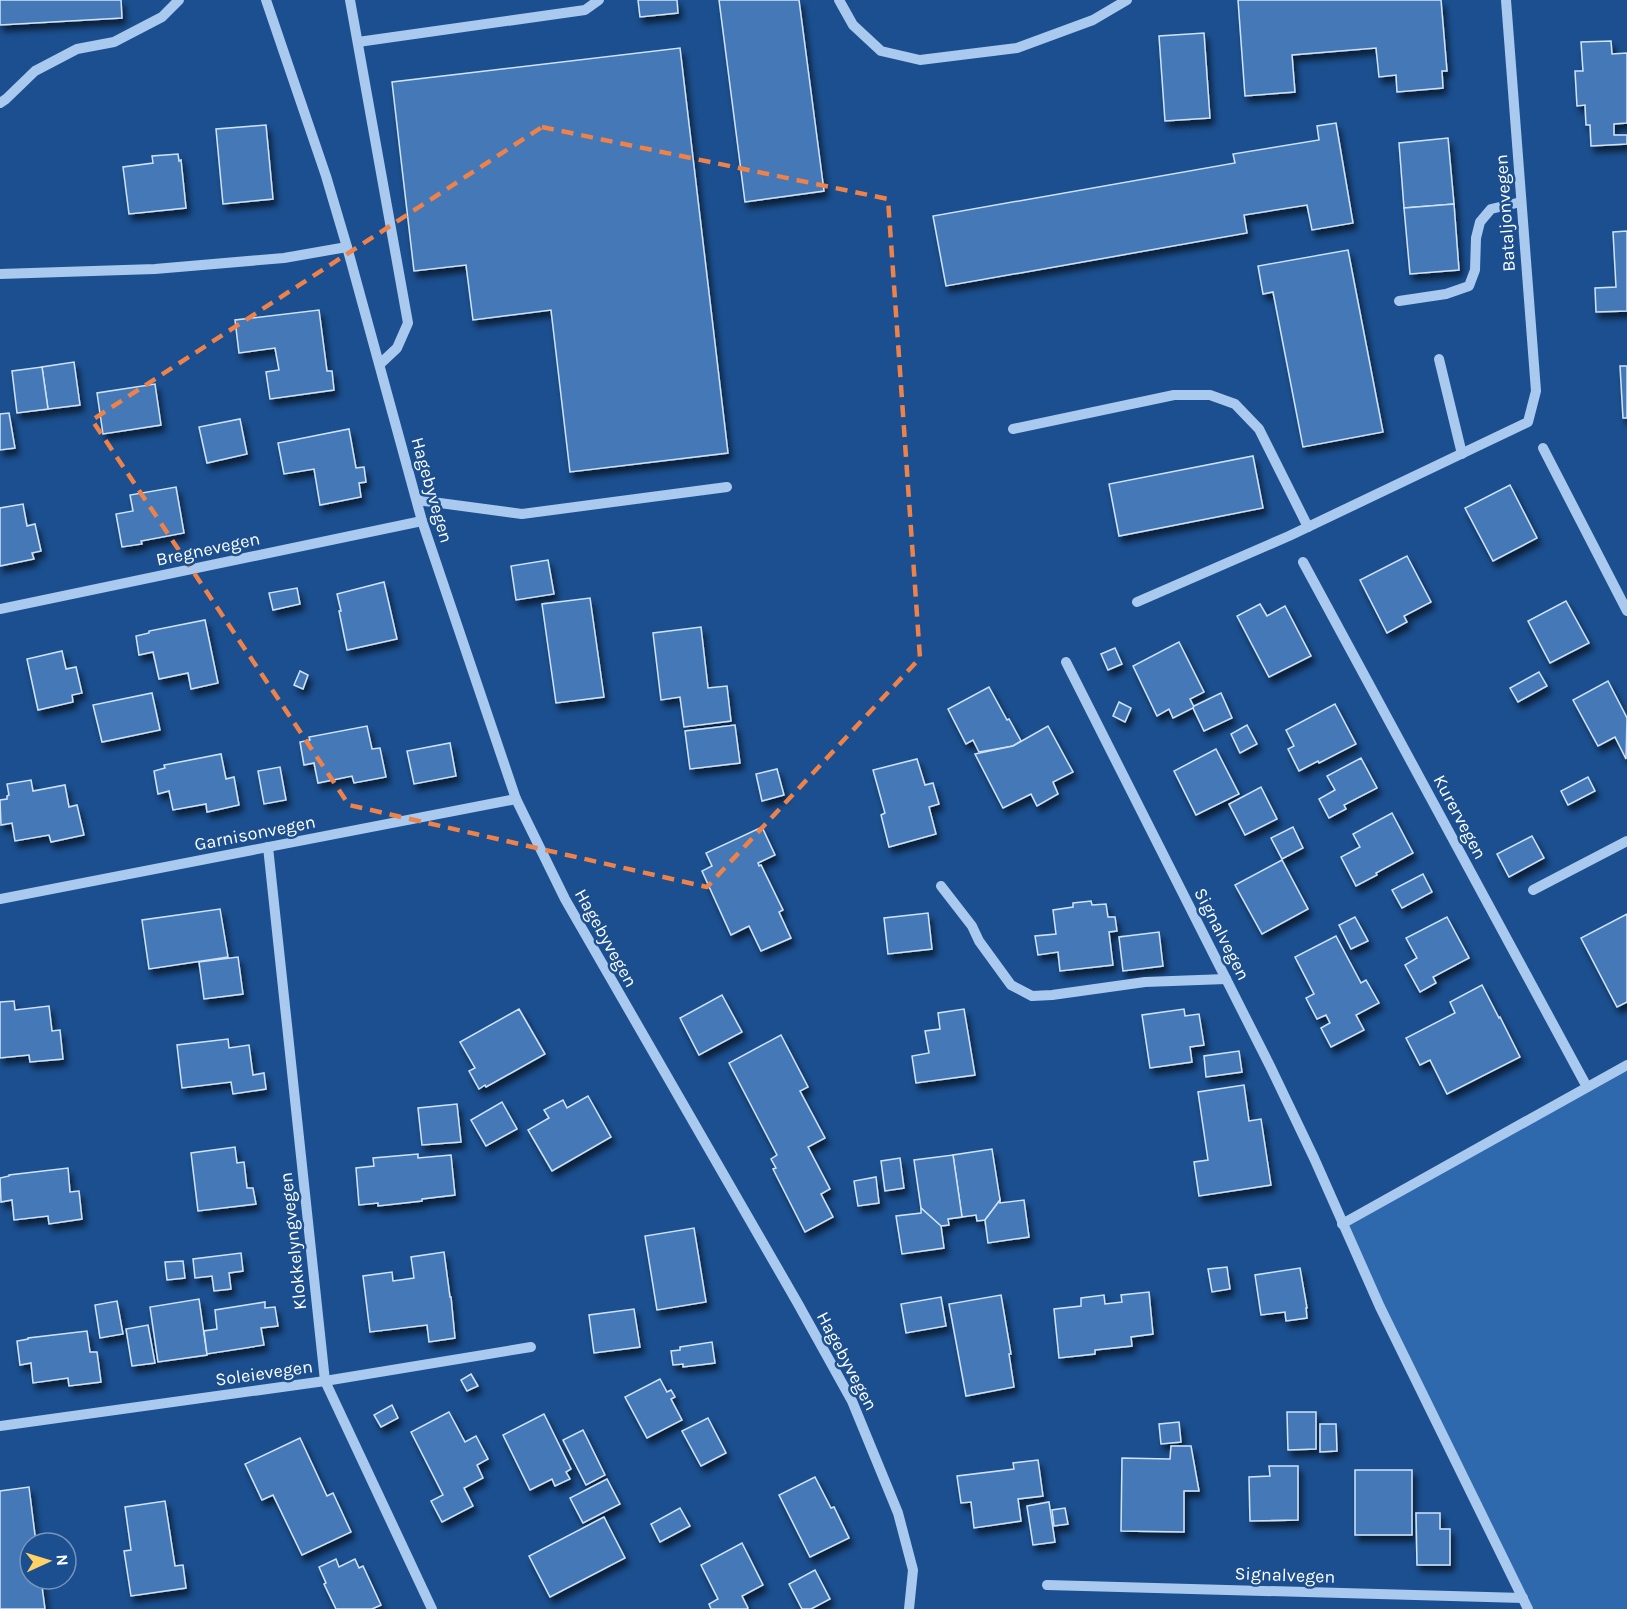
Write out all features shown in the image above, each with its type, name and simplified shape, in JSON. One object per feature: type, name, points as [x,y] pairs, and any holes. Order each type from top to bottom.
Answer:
[{"type":"street","points":[[0,103],[35,71],[77,49],[114,42],[162,17],[179,0]]},
{"type":"street","name":"Hagebyvegen","points":[[266,0],[326,176],[422,521],[516,799],[565,899],[852,1401],[898,1513],[913,1570],[909,1609]]},
{"type":"street","points":[[350,0],[408,323],[397,348],[380,364]]},
{"type":"street","points":[[358,42],[585,10],[599,0]]},
{"type":"street","points":[[839,0],[853,25],[881,51],[920,60],[1017,48],[1093,20],[1127,0]]},
{"type":"street","name":"Bataljonvegen","points":[[1462,454],[1528,422],[1536,391],[1506,0]]},
{"type":"street","points":[[1399,301],[1446,294],[1469,286],[1475,270],[1476,238],[1480,222],[1491,209],[1521,202]]},
{"type":"street","points":[[0,274],[155,268],[249,261],[284,258],[347,247]]},
{"type":"street","points":[[1137,602],[1308,527],[1462,454],[1439,359]]},
{"type":"street","points":[[1013,429],[1174,395],[1210,395],[1235,404],[1259,429],[1308,527]]},
{"type":"street","points":[[1543,448],[1627,610]]},
{"type":"street","points":[[417,500],[522,514],[727,487]]},
{"type":"street","name":"Bregnevegen","points":[[0,609],[422,521]]},
{"type":"street","name":"Kurervegen","points":[[1303,562],[1587,1087]]},
{"type":"street","name":"Signalvegen","points":[[1066,662],[1309,1148],[1380,1307],[1528,1609]]},
{"type":"street","name":"Garnisonvegen","points":[[0,899],[516,799]]},
{"type":"street","points":[[1533,890],[1627,841]]},
{"type":"street","name":"Klokkelyngvegen","points":[[268,847],[325,1381],[432,1609]]},
{"type":"street","points":[[941,886],[972,926],[979,941],[1011,985],[1032,996],[1052,996],[1145,982],[1226,979]]},
{"type":"street","points":[[1342,1224],[1627,1065]]},
{"type":"street","name":"Soleievegen","points":[[0,1426],[325,1381],[531,1347]]},
{"type":"street","name":"Signalvegen","points":[[1047,1586],[1523,1598]]},
{"type":"highlighted area","points":[[542,127],[888,199],[920,658],[707,887],[349,805],[92,420]]},
{"type":"shaded area","points":[[1627,1069],[1627,1609],[1528,1609],[1342,1224]]},
{"type":"building","points":[[0,0],[121,0],[122,18],[0,25]]},
{"type":"building","points":[[638,0],[677,0],[678,13],[640,17]]},
{"type":"building","points":[[719,0],[799,0],[824,191],[745,202]]},
{"type":"building","points":[[1238,0],[1441,0],[1447,71],[1442,71],[1443,88],[1397,92],[1396,75],[1379,77],[1376,48],[1292,55],[1295,92],[1245,96]]},
{"type":"building","points":[[1204,33],[1210,118],[1165,121],[1159,36]]},
{"type":"building","points":[[1611,41],[1612,54],[1627,53],[1627,123],[1614,124],[1614,135],[1627,135],[1627,144],[1591,146],[1590,125],[1586,125],[1585,105],[1577,106],[1575,71],[1583,71],[1581,42]]},
{"type":"building","points":[[680,48],[728,453],[570,472],[551,310],[473,320],[466,265],[414,271],[392,82]]},
{"type":"building","points":[[1336,123],[1353,223],[1312,230],[1307,205],[1244,215],[1247,233],[946,286],[933,216],[1235,163],[1233,154],[1319,140],[1317,126]]},
{"type":"building","points":[[266,125],[273,199],[223,204],[216,129]]},
{"type":"building","points":[[1448,138],[1454,204],[1404,208],[1399,143]]},
{"type":"building","points":[[178,154],[179,161],[181,160],[186,208],[129,214],[123,167],[153,163],[152,156]]},
{"type":"building","points":[[1454,204],[1459,270],[1410,274],[1404,208]]},
{"type":"building","points":[[1627,231],[1627,311],[1596,312],[1595,288],[1616,287],[1613,232]]},
{"type":"building","points":[[1348,250],[1383,432],[1303,447],[1273,292],[1263,294],[1258,266]]},
{"type":"building","points":[[319,310],[327,371],[332,371],[334,390],[270,399],[266,372],[279,370],[275,348],[239,353],[235,320]]},
{"type":"building","points":[[74,362],[80,405],[48,409],[42,367]]},
{"type":"building","points":[[1620,366],[1627,366],[1627,418],[1623,418]]},
{"type":"building","points":[[42,367],[48,409],[17,413],[12,371]]},
{"type":"building","points":[[155,384],[161,425],[103,434],[97,393]]},
{"type":"building","points":[[9,413],[15,448],[0,450],[0,414]]},
{"type":"building","points":[[240,419],[247,454],[207,463],[199,427]]},
{"type":"building","points":[[349,429],[356,468],[364,467],[366,482],[359,483],[361,497],[320,505],[314,469],[284,474],[278,443]]},
{"type":"building","points":[[1253,456],[1263,508],[1119,536],[1109,484]]},
{"type":"building","points":[[1510,485],[1537,538],[1493,561],[1465,508]]},
{"type":"building","points":[[176,487],[184,533],[122,547],[116,514],[133,511],[130,495]]},
{"type":"building","points":[[23,504],[27,526],[35,524],[41,551],[32,553],[34,559],[0,566],[0,508]]},
{"type":"building","points":[[1407,556],[1431,602],[1404,616],[1407,622],[1387,633],[1360,580]]},
{"type":"building","points":[[548,560],[554,594],[516,600],[511,566]]},
{"type":"building","points":[[384,582],[397,639],[347,650],[337,594]]},
{"type":"building","points":[[297,588],[300,604],[273,610],[269,593]]},
{"type":"building","points":[[590,598],[604,697],[556,703],[542,604]]},
{"type":"building","points":[[1566,601],[1589,643],[1550,663],[1528,621]]},
{"type":"building","points":[[1260,604],[1267,616],[1285,606],[1311,656],[1269,677],[1237,616]]},
{"type":"building","points":[[205,620],[218,683],[191,689],[188,673],[159,679],[153,652],[139,655],[136,636],[149,633],[149,631]]},
{"type":"building","points":[[701,627],[708,688],[727,686],[731,721],[684,727],[680,697],[661,700],[653,633]]},
{"type":"building","points":[[1179,642],[1204,692],[1190,699],[1193,708],[1173,718],[1169,709],[1157,716],[1133,666]]},
{"type":"building","points":[[1115,648],[1122,664],[1108,670],[1101,654]]},
{"type":"building","points":[[62,651],[66,669],[76,667],[82,693],[72,695],[73,702],[38,710],[27,659]]},
{"type":"building","points":[[300,671],[308,675],[303,689],[294,685]]},
{"type":"building","points":[[1539,672],[1547,686],[1518,702],[1510,688]]},
{"type":"building","points":[[1608,681],[1627,718],[1626,759],[1615,737],[1598,746],[1573,700]]},
{"type":"building","points":[[989,687],[1021,741],[1013,746],[979,752],[973,740],[966,744],[948,709]]},
{"type":"building","points":[[152,693],[160,730],[102,742],[93,705]]},
{"type":"building","points":[[1221,693],[1232,718],[1204,731],[1193,708]]},
{"type":"building","points":[[1119,702],[1131,708],[1125,722],[1113,716]]},
{"type":"building","points":[[1335,704],[1356,744],[1299,771],[1288,749],[1294,746],[1286,730]]},
{"type":"building","points":[[735,725],[740,763],[690,769],[685,731]]},
{"type":"building","points":[[1247,725],[1257,744],[1240,753],[1231,734]]},
{"type":"building","points":[[367,726],[372,749],[380,748],[386,777],[354,783],[352,776],[318,783],[314,763],[304,765],[300,742],[310,740],[309,737]]},
{"type":"building","points":[[1048,726],[1073,772],[1053,782],[1058,794],[1037,806],[1031,794],[1003,808],[975,754],[1013,746]]},
{"type":"building","points":[[450,743],[456,776],[414,784],[407,751]]},
{"type":"building","points":[[1216,749],[1239,794],[1196,815],[1174,771]]},
{"type":"building","points":[[221,754],[226,779],[234,777],[239,805],[207,812],[206,804],[173,810],[169,791],[158,794],[154,771],[165,768],[164,765]]},
{"type":"building","points":[[1361,758],[1377,788],[1344,805],[1346,809],[1329,818],[1319,799],[1335,790],[1327,776]]},
{"type":"building","points":[[917,759],[925,785],[933,783],[939,804],[929,807],[936,834],[889,847],[881,815],[885,813],[873,770]]},
{"type":"building","points":[[280,767],[286,800],[264,804],[258,771]]},
{"type":"building","points":[[777,769],[784,795],[762,801],[756,774]]},
{"type":"building","points":[[1588,777],[1595,791],[1568,805],[1561,791]]},
{"type":"building","points":[[31,780],[33,791],[65,785],[69,807],[77,805],[84,835],[51,842],[49,835],[15,841],[12,823],[1,825],[0,800],[7,799],[9,795],[7,784]]},
{"type":"building","points":[[1261,787],[1277,819],[1245,835],[1229,804]]},
{"type":"building","points":[[1392,813],[1413,853],[1356,886],[1341,857],[1360,847],[1353,834]]},
{"type":"building","points":[[762,827],[775,855],[758,863],[783,910],[779,912],[791,938],[761,951],[749,926],[731,935],[702,871],[712,866],[706,853]]},
{"type":"building","points":[[1293,827],[1303,848],[1282,859],[1271,838]]},
{"type":"building","points":[[1532,836],[1544,858],[1509,877],[1497,854]]},
{"type":"building","points":[[1282,860],[1308,909],[1262,934],[1235,885]]},
{"type":"building","points":[[1423,874],[1432,892],[1402,908],[1392,890]]},
{"type":"building","points":[[1091,901],[1092,905],[1106,904],[1108,917],[1115,917],[1117,931],[1109,932],[1113,965],[1060,971],[1058,952],[1038,955],[1035,936],[1056,934],[1053,910],[1073,907],[1073,903]]},
{"type":"building","points":[[220,909],[228,957],[149,969],[142,920]]},
{"type":"building","points":[[928,913],[932,949],[888,954],[884,918]]},
{"type":"building","points":[[1627,914],[1627,1002],[1617,1007],[1581,938]]},
{"type":"building","points":[[1355,917],[1368,941],[1351,949],[1339,925]]},
{"type":"building","points":[[1447,917],[1469,958],[1433,977],[1436,983],[1420,992],[1405,965],[1417,958],[1406,938]]},
{"type":"building","points":[[1159,932],[1163,966],[1123,971],[1119,937]]},
{"type":"building","points":[[1336,936],[1361,983],[1366,980],[1379,1003],[1356,1015],[1364,1030],[1331,1047],[1321,1028],[1330,1023],[1326,1015],[1317,1019],[1306,998],[1314,994],[1295,957]]},
{"type":"building","points":[[238,957],[243,994],[204,999],[199,962]]},
{"type":"building","points":[[1482,985],[1520,1057],[1447,1094],[1430,1060],[1420,1065],[1406,1038],[1455,1013],[1450,1002]]},
{"type":"building","points":[[722,995],[742,1032],[699,1055],[680,1018]]},
{"type":"building","points":[[14,1001],[15,1010],[49,1006],[52,1031],[60,1030],[63,1059],[30,1062],[29,1055],[0,1058],[0,1002]]},
{"type":"building","points":[[519,1009],[545,1054],[479,1089],[469,1071],[475,1068],[460,1042]]},
{"type":"building","points":[[964,1009],[975,1075],[916,1083],[912,1056],[929,1053],[925,1031],[940,1029],[938,1013]]},
{"type":"building","points":[[1184,1009],[1185,1016],[1199,1014],[1204,1045],[1190,1047],[1192,1062],[1150,1068],[1142,1015]]},
{"type":"building","points":[[781,1035],[808,1087],[800,1091],[825,1138],[808,1147],[830,1189],[821,1194],[833,1217],[805,1232],[773,1169],[776,1168],[771,1159],[777,1155],[729,1063]]},
{"type":"building","points":[[228,1039],[229,1048],[249,1045],[253,1075],[264,1073],[266,1089],[233,1094],[231,1082],[182,1088],[177,1045]]},
{"type":"building","points":[[1239,1051],[1242,1072],[1206,1077],[1204,1056]]},
{"type":"building","points":[[1244,1085],[1249,1121],[1261,1119],[1271,1185],[1199,1196],[1194,1162],[1208,1160],[1198,1092]]},
{"type":"building","points":[[588,1096],[611,1137],[552,1171],[528,1130],[549,1118],[544,1110],[563,1100],[567,1108]]},
{"type":"building","points":[[502,1102],[517,1129],[486,1146],[471,1120]]},
{"type":"building","points":[[457,1104],[461,1142],[422,1145],[418,1108]]},
{"type":"building","points":[[235,1147],[237,1163],[244,1162],[247,1188],[253,1188],[256,1204],[198,1211],[191,1153]]},
{"type":"building","points":[[992,1149],[1000,1200],[985,1220],[977,1221],[976,1215],[962,1217],[953,1155]]},
{"type":"building","points":[[418,1154],[418,1158],[451,1155],[455,1195],[378,1206],[378,1203],[359,1205],[356,1168],[374,1166],[373,1158]]},
{"type":"building","points":[[953,1155],[962,1217],[948,1219],[949,1225],[941,1226],[921,1208],[914,1160]]},
{"type":"building","points":[[900,1158],[904,1188],[885,1191],[881,1161]]},
{"type":"building","points":[[68,1168],[70,1192],[79,1191],[82,1219],[49,1224],[48,1216],[14,1220],[12,1200],[1,1202],[0,1178]]},
{"type":"building","points":[[876,1177],[879,1203],[858,1206],[854,1181]]},
{"type":"building","points":[[1000,1200],[1000,1203],[1024,1200],[1029,1237],[988,1243],[985,1220]]},
{"type":"building","points":[[921,1208],[941,1226],[944,1248],[902,1254],[896,1216],[921,1213]]},
{"type":"building","points":[[694,1228],[706,1302],[657,1310],[645,1236]]},
{"type":"building","points":[[444,1252],[455,1338],[429,1342],[427,1325],[370,1332],[363,1276],[392,1272],[393,1281],[414,1278],[411,1257]]},
{"type":"building","points":[[241,1253],[243,1271],[229,1273],[231,1289],[214,1291],[212,1276],[195,1278],[193,1259]]},
{"type":"building","points":[[183,1261],[185,1278],[167,1280],[165,1262]]},
{"type":"building","points":[[1227,1267],[1230,1289],[1212,1292],[1208,1269]]},
{"type":"building","points":[[1300,1268],[1307,1318],[1286,1321],[1285,1312],[1261,1315],[1255,1275]]},
{"type":"building","points":[[1149,1292],[1153,1334],[1131,1337],[1132,1346],[1095,1350],[1095,1354],[1059,1358],[1054,1309],[1081,1306],[1081,1298],[1104,1295],[1105,1304],[1122,1302],[1121,1295]]},
{"type":"building","points":[[1001,1295],[1014,1387],[966,1396],[949,1304]]},
{"type":"building","points":[[941,1297],[946,1326],[906,1333],[901,1304]]},
{"type":"building","points":[[199,1299],[207,1355],[158,1362],[150,1307]]},
{"type":"building","points":[[117,1301],[123,1334],[100,1338],[95,1305]]},
{"type":"building","points":[[265,1302],[265,1308],[275,1307],[278,1326],[261,1328],[264,1345],[207,1354],[204,1331],[217,1329],[215,1310]]},
{"type":"building","points":[[634,1309],[640,1347],[594,1353],[589,1315]]},
{"type":"building","points":[[148,1325],[155,1363],[132,1366],[126,1329]]},
{"type":"building","points":[[87,1331],[90,1352],[97,1352],[101,1382],[69,1386],[68,1378],[33,1383],[31,1363],[20,1365],[17,1341]]},
{"type":"building","points":[[712,1342],[715,1363],[683,1367],[683,1364],[673,1365],[671,1351],[680,1350],[680,1347]]},
{"type":"building","points":[[471,1374],[478,1386],[467,1391],[461,1380]]},
{"type":"building","points":[[660,1379],[667,1392],[671,1390],[675,1397],[671,1399],[682,1420],[647,1438],[625,1397]]},
{"type":"building","points":[[392,1405],[398,1418],[381,1427],[374,1415]]},
{"type":"building","points":[[449,1412],[465,1442],[476,1436],[488,1459],[477,1465],[483,1478],[464,1488],[473,1506],[442,1522],[431,1501],[443,1495],[411,1432]]},
{"type":"building","points":[[1287,1412],[1316,1412],[1316,1449],[1288,1450]]},
{"type":"building","points":[[544,1414],[571,1469],[566,1472],[570,1479],[555,1486],[552,1479],[530,1490],[503,1435]]},
{"type":"building","points":[[708,1418],[726,1453],[701,1466],[682,1431]]},
{"type":"building","points":[[1179,1422],[1181,1442],[1161,1444],[1159,1424]]},
{"type":"building","points":[[1320,1424],[1336,1424],[1337,1451],[1320,1452]]},
{"type":"building","points":[[583,1430],[605,1475],[586,1485],[563,1440]]},
{"type":"building","points":[[300,1438],[327,1496],[333,1493],[351,1532],[302,1555],[273,1495],[262,1500],[245,1464]]},
{"type":"building","points":[[1171,1446],[1191,1446],[1199,1491],[1184,1491],[1184,1532],[1121,1531],[1122,1458],[1170,1459]]},
{"type":"building","points":[[1038,1460],[1043,1496],[1018,1499],[1021,1521],[974,1528],[971,1502],[961,1503],[957,1476],[1014,1469],[1013,1463]]},
{"type":"building","points":[[1269,1466],[1298,1466],[1298,1520],[1250,1521],[1249,1477],[1270,1476]]},
{"type":"building","points":[[1355,1470],[1412,1470],[1412,1535],[1355,1535]]},
{"type":"building","points":[[815,1477],[831,1508],[834,1507],[849,1538],[810,1557],[779,1495]]},
{"type":"building","points":[[607,1479],[620,1504],[583,1523],[570,1498]]},
{"type":"building","points":[[29,1487],[34,1531],[18,1531],[18,1591],[43,1591],[45,1609],[0,1609],[0,1491]]},
{"type":"building","points":[[165,1501],[175,1566],[183,1565],[186,1588],[131,1596],[124,1551],[131,1550],[125,1507]]},
{"type":"building","points":[[1049,1502],[1055,1542],[1033,1545],[1027,1506]]},
{"type":"building","points":[[680,1508],[690,1526],[660,1542],[651,1524]]},
{"type":"building","points":[[1065,1508],[1068,1524],[1054,1526],[1052,1510]]},
{"type":"building","points":[[1416,1513],[1440,1513],[1440,1529],[1450,1529],[1450,1565],[1417,1565]]},
{"type":"building","points":[[604,1517],[625,1558],[550,1597],[529,1556]]},
{"type":"building","points":[[742,1543],[763,1585],[742,1596],[747,1609],[711,1609],[709,1604],[718,1599],[701,1565]]},
{"type":"building","points":[[336,1559],[339,1567],[355,1559],[359,1568],[363,1566],[381,1605],[372,1609],[336,1609],[319,1567]]},
{"type":"building","points":[[815,1570],[830,1599],[811,1609],[802,1609],[789,1584]]}]
